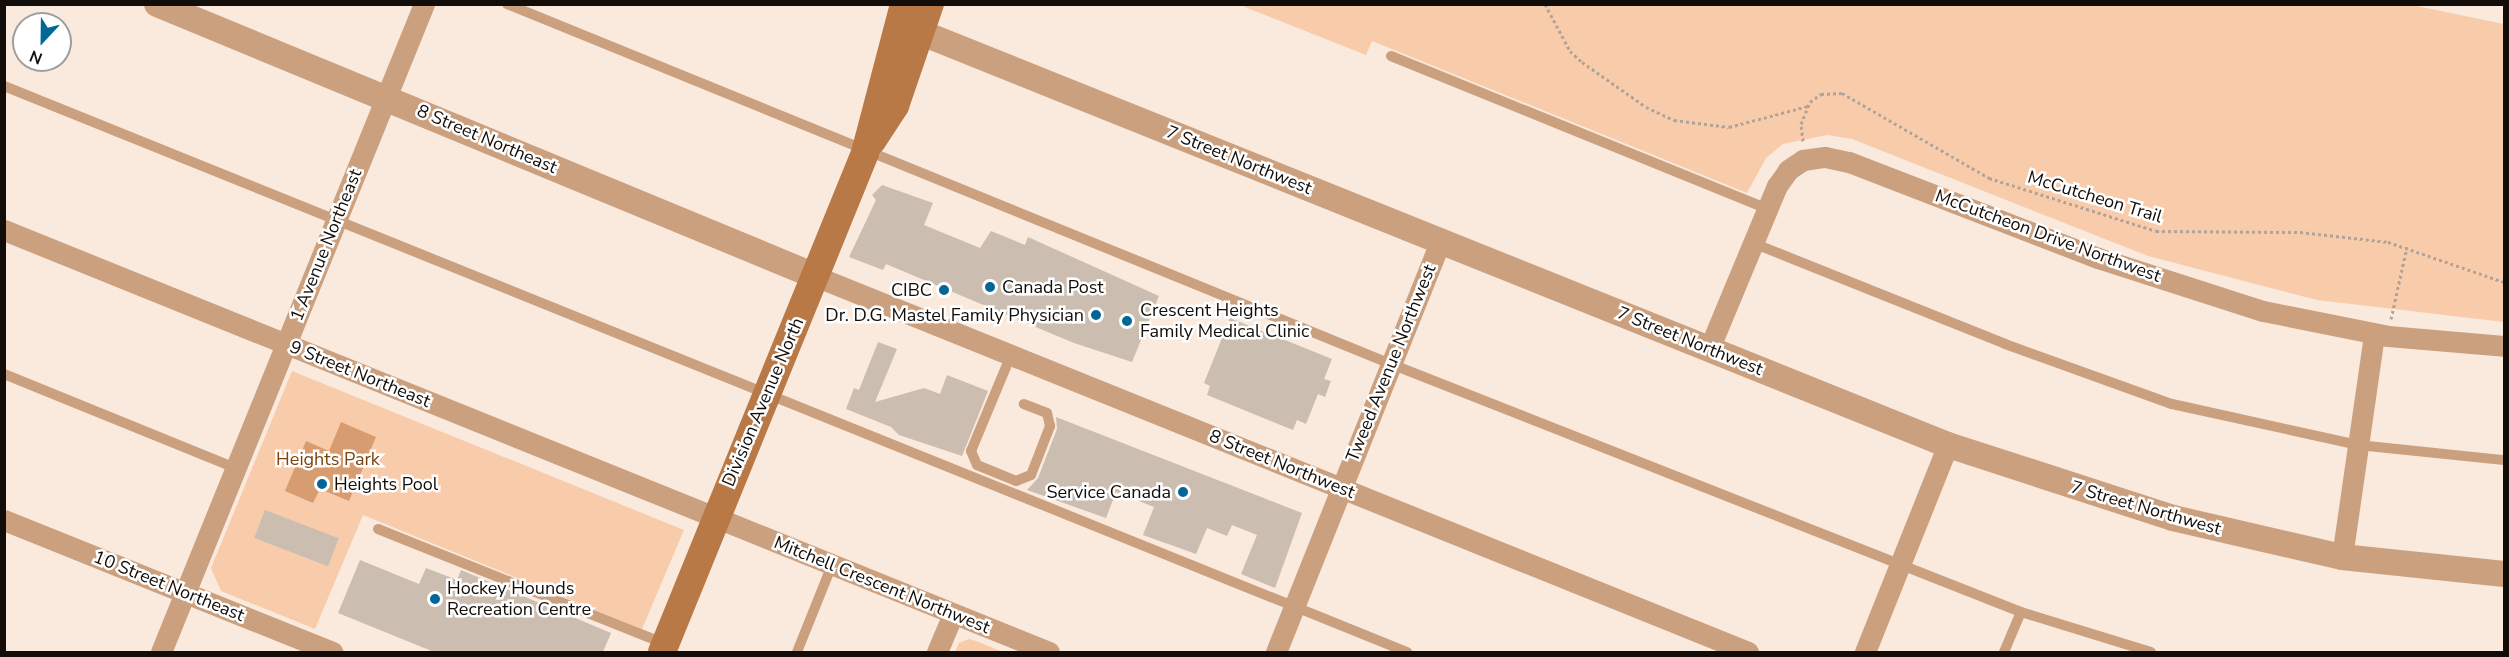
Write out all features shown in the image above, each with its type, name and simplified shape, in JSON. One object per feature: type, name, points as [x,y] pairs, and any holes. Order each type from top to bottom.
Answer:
[{"type":"main road","name":"Division Avenue North","points":[[664,648],[715,517],[865,153],[895,106],[909,20],[930,4]]},
{"type":"street","name":"8 Street Northeast","points":[[157,4],[815,276]]},
{"type":"street","name":"1 Avenue Northeast","points":[[161,652],[423,4]]},
{"type":"street","name":"7 Street Northwest","points":[[909,20],[1440,241],[1948,445],[2173,518],[2342,557],[2505,574]]},
{"type":"street","points":[[1709,349],[1767,209],[1788,170],[1811,159]]},
{"type":"street","name":"McCutcheon Drive Northwest","points":[[1811,159],[1849,162],[2098,258],[2263,311],[2380,335],[2505,346]]},
{"type":"street","name":"9 Street Northeast","points":[[4,230],[715,517]]},
{"type":"street","name":"Tweed Avenue Northwest","points":[[1276,652],[1440,241]]},
{"type":"street","name":"8 Street Northwest","points":[[815,276],[1341,488],[1722,647],[1749,652]]},
{"type":"street","points":[[2342,557],[2358,445],[2380,335]]},
{"type":"street","points":[[1865,652],[1948,445]]},
{"type":"street","name":"Mitchell Crescent Northwest","points":[[715,517],[1049,652]]},
{"type":"street","name":"10 Street Northeast","points":[[4,520],[333,652]]},
{"type":"street","points":[[937,652],[953,614]]},
{"type":"lane","points":[[507,4],[865,153],[1391,364],[2021,612],[2151,652]]},
{"type":"lane","points":[[1391,56],[1767,209]]},
{"type":"lane","points":[[4,86],[1407,652]]},
{"type":"lane","points":[[1753,243],[2005,344],[2172,404],[2358,445],[2505,460]]},
{"type":"lane","points":[[1011,355],[971,451],[977,465],[1016,481],[1031,475],[1050,426],[1047,413],[1024,404]]},
{"type":"lane","points":[[4,374],[236,468]]},
{"type":"lane","points":[[378,529],[664,648]]},
{"type":"lane","points":[[797,652],[832,565]]},
{"type":"lane","points":[[2004,652],[2021,612]]},
{"type":"path","name":"McCutcheon Trail","points":[[1545,4],[1570,51],[1582,62],[1646,107],[1674,120],[1729,127],[1808,106],[1821,94],[1842,93],[1980,174],[2156,231],[2310,233],[2407,247],[2505,282]]},
{"type":"path","points":[[1808,106],[1801,131],[1811,159]]},
{"type":"path","points":[[2380,335],[2407,247]]},
{"type":"green space","points":[[2407,4],[2504,24],[2504,322],[2317,300],[2148,256],[1852,139],[1827,135],[1783,144],[1766,158],[1747,193],[1372,41],[1366,55],[1240,5]]},
{"type":"green space","name":"Heights Park","points":[[292,371],[684,530],[642,629],[363,515],[315,629],[221,591],[211,568]]},
{"type":"green space","points":[[969,639],[1003,652],[955,652],[959,643]]},
{"type":"shaded area","points":[[341,422],[376,437],[349,501],[320,489],[313,503],[285,491],[306,441],[329,451]]},
{"type":"building","points":[[882,185],[933,203],[924,225],[980,248],[991,231],[1025,245],[1028,237],[1159,296],[1132,362],[1074,343],[886,264],[883,270],[849,257],[876,200],[872,195]]},
{"type":"building","points":[[1230,318],[1332,359],[1324,379],[1331,381],[1325,397],[1318,394],[1306,424],[1297,420],[1293,430],[1207,395],[1210,386],[1204,383]]},
{"type":"building","points":[[878,342],[897,349],[875,402],[924,388],[940,394],[947,375],[988,391],[962,456],[899,435],[891,427],[846,409],[854,388],[859,390]]},
{"type":"building","points":[[1056,417],[1302,513],[1275,588],[1241,574],[1257,535],[1232,525],[1227,536],[1207,528],[1196,554],[1143,535],[1154,507],[1116,492],[1106,518],[1027,490],[1038,478],[1057,429]]},
{"type":"building","points":[[265,510],[339,538],[328,566],[254,538]]},
{"type":"building","name":"Hockey Hounds Recreation Centre","points":[[360,560],[419,584],[426,568],[457,580],[461,570],[611,633],[603,652],[434,652],[338,613]]},
{"type":"place","name":"Canada Post","points":[[990,287]]},
{"type":"place","name":"CIBC","points":[[944,290]]},
{"type":"place","name":"Dr. D.G. Mastel Family Physician","points":[[1096,315]]},
{"type":"place","name":"Crescent Heights Family Medical Clinic","points":[[1127,321]]},
{"type":"place","name":"Heights Pool","points":[[322,484]]},
{"type":"place","name":"Service Canada","points":[[1183,492]]},
{"type":"place","name":"Hockey Hounds Recreation Centre","points":[[435,599]]}]
